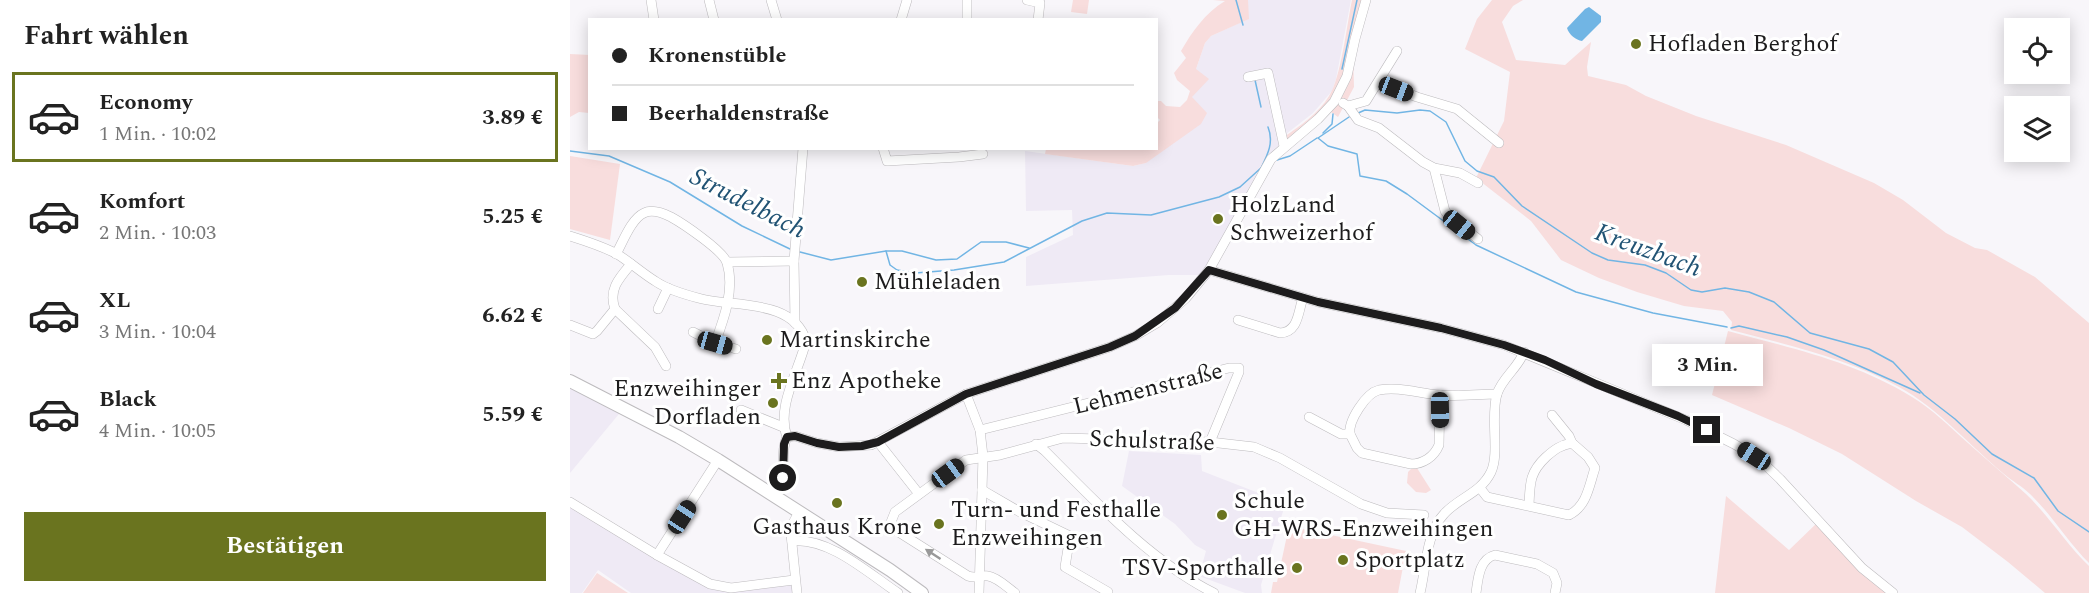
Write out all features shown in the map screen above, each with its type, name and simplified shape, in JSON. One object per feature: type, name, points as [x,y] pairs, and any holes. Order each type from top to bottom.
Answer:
[{"type":"main road","points":[[570,381],[679,437],[718,460],[922,593]]},
{"type":"street","points":[[651,0],[654,18]]},
{"type":"street","points":[[709,0],[714,18]]},
{"type":"street","points":[[771,0],[776,18]]},
{"type":"street","points":[[902,18],[907,0]]},
{"type":"street","points":[[967,0],[967,18]]},
{"type":"street","points":[[1027,0],[1040,3],[1038,18]]},
{"type":"street","points":[[787,437],[795,436],[839,447],[862,446],[878,442],[966,394],[1110,347],[1135,336],[1175,308],[1209,270],[1273,156],[1318,119],[1336,99],[1347,76],[1354,39],[1366,0]]},
{"type":"street","points":[[1349,108],[1366,101],[1397,51]]},
{"type":"street","points":[[1253,76],[1268,73],[1284,146]]},
{"type":"street","points":[[1379,82],[1457,110],[1499,143]]},
{"type":"street","points":[[1336,99],[1349,108],[1358,120],[1379,128],[1434,168],[1460,173],[1478,183]]},
{"type":"street","points":[[795,323],[795,253],[804,150]]},
{"type":"street","points":[[884,150],[887,160],[983,154]]},
{"type":"street","points":[[1434,168],[1445,211],[1450,218],[1478,239]]},
{"type":"street","points":[[616,254],[638,218],[648,212],[671,217],[719,252],[727,262],[728,309],[715,343]]},
{"type":"street","points":[[570,236],[616,254],[668,288],[701,299],[777,311],[795,323],[804,334],[806,341],[792,382],[783,427],[787,437],[784,444],[783,478],[779,489],[773,495]]},
{"type":"street","points":[[727,262],[795,253]]},
{"type":"street","points":[[631,264],[616,283],[612,301],[615,309],[655,347],[666,366]]},
{"type":"street","points":[[1209,270],[1303,298],[1441,328],[1524,352],[1707,430],[1744,449],[1767,466],[1862,568],[1893,593]]},
{"type":"street","points":[[658,309],[668,288]]},
{"type":"street","points":[[1238,320],[1287,333],[1294,327],[1303,298]]},
{"type":"street","points":[[570,325],[593,334],[615,309]]},
{"type":"street","points":[[693,332],[715,343],[736,349]]},
{"type":"street","points":[[1420,593],[1431,541],[1441,517],[1480,488],[1492,470],[1497,394],[1517,367],[1524,352]]},
{"type":"street","name":"Lehmenstraße","points":[[980,430],[1229,368],[1239,369],[1209,442]]},
{"type":"street","points":[[1440,395],[1439,445],[1428,459],[1418,464],[1362,453],[1356,448],[1350,434],[1351,422],[1366,400],[1378,390],[1440,395],[1497,394]]},
{"type":"street","points":[[966,394],[980,430],[983,456],[979,593]]},
{"type":"street","points":[[741,410],[783,427]]},
{"type":"street","points":[[1480,488],[1487,497],[1569,515],[1577,511],[1583,504],[1595,468],[1588,457],[1572,444],[1569,436],[1552,415]]},
{"type":"street","points":[[1309,417],[1341,434],[1350,434]]},
{"type":"street","name":"Schulstraße","points":[[980,578],[974,579],[968,576],[897,531],[891,522],[895,512],[966,460],[1063,438],[1243,445],[1266,451],[1360,504],[1387,513],[1424,515]]},
{"type":"street","points":[[878,442],[919,494]]},
{"type":"street","points":[[1036,444],[1123,527],[1174,570],[1214,593]]},
{"type":"street","points":[[1528,506],[1530,485],[1536,467],[1562,445],[1572,444]]},
{"type":"street","points":[[657,555],[718,460]]},
{"type":"street","points":[[982,490],[1020,512],[1087,543]]},
{"type":"street","points":[[570,502],[710,584],[724,587],[794,580]]},
{"type":"street","points":[[796,593],[792,525],[799,512]]},
{"type":"street","points":[[1070,536],[1065,567],[1068,571],[1108,592]]},
{"type":"street","points":[[792,541],[811,541],[830,548],[898,593]]},
{"type":"street","points":[[1476,593],[1483,563],[1488,557],[1495,555],[1537,564],[1553,573],[1557,583],[1555,593]]},
{"type":"street","points":[[980,578],[992,577],[1015,593]]},
{"type":"shaded area","points":[[1073,0],[1089,0],[1087,14],[1071,12]]},
{"type":"shaded area","points":[[1213,0],[1248,0],[1249,19],[1211,36],[1205,43],[1196,69],[1209,79],[1192,97],[1207,113],[1201,124],[1146,163],[1133,166],[1045,154],[1046,150],[1158,150],[1158,122],[1160,120],[1158,101],[1166,106],[1180,107],[1187,100],[1190,91],[1177,80],[1174,73],[1186,58],[1181,51],[1205,17],[1225,1]]},
{"type":"shaded area","points":[[1248,0],[1351,0],[1332,91],[1313,113],[1281,138],[1282,144],[1205,275],[1169,275],[1026,286],[1026,257],[1073,235],[1072,210],[1026,211],[1025,151],[1133,166],[1146,163],[1155,150],[1158,150],[1158,146],[1192,97],[1196,69],[1205,43],[1211,36],[1248,19]]},
{"type":"shaded area","points":[[1352,0],[1364,0],[1353,54],[1354,87],[1338,117],[1324,107],[1285,141],[1284,137],[1315,114],[1333,88]]},
{"type":"shaded area","points":[[1492,0],[1523,0],[1513,6],[1502,22],[1516,60],[1565,65],[1591,42],[1588,76],[1626,85],[1646,96],[1696,116],[1786,145],[1874,183],[1903,200],[1946,233],[1975,248],[1987,250],[2035,277],[2089,323],[2089,563],[2027,491],[2004,474],[1941,417],[1899,387],[1838,360],[1731,330],[1732,322],[1723,311],[1684,306],[1637,292],[1599,278],[1561,260],[1531,221],[1476,178],[1504,121],[1510,72],[1465,49],[1477,19]]},
{"type":"shaded area","points":[[570,54],[588,55],[588,113],[579,112],[570,117]]},
{"type":"shaded area","points":[[570,156],[620,164],[610,240],[570,229]]},
{"type":"shaded area","points":[[1728,331],[1846,365],[1891,385],[1927,407],[2026,494],[2042,511],[2089,566],[2089,593],[2045,593],[1962,527],[1842,454],[1712,395]]},
{"type":"shaded area","points":[[570,383],[623,409],[570,473]]},
{"type":"shaded area","name":"Schule GH-WRS-Enzweihingen","points":[[1129,451],[1201,455],[1202,471],[1274,499],[1273,504],[1284,508],[1261,585],[1262,593],[1245,593],[1199,576],[1206,551],[1195,545],[1175,524],[1122,486]]},
{"type":"shaded area","points":[[1412,468],[1417,468],[1431,490],[1426,493],[1416,492],[1407,483],[1408,472]]},
{"type":"shaded area","points":[[1726,496],[1789,550],[1818,522],[1890,593],[1715,593]]},
{"type":"shaded area","points":[[570,504],[710,586],[791,582],[793,593],[631,593],[598,570],[582,593],[570,593]]},
{"type":"shaded area","name":"Sportplatz","points":[[1289,526],[1406,551],[1398,593],[1271,593],[1273,582],[1277,582]]},
{"type":"shaded area","points":[[597,573],[628,593],[583,593]]},
{"type":"water","points":[[1589,7],[1601,16],[1601,22],[1582,41],[1577,40],[1567,28]]},
{"type":"waterway","points":[[1236,0],[1243,25]]},
{"type":"waterway","name":"Strudelbach","points":[[1342,69],[1357,0]]},
{"type":"waterway","points":[[1255,80],[1261,107]]},
{"type":"waterway","name":"Kreuzbach","points":[[1356,114],[1365,110],[1397,113],[1430,111],[1446,122],[1465,161],[1477,171],[1494,177],[1522,206],[1592,253],[1608,260],[1645,265],[1666,273],[1691,290],[1702,292],[1725,288],[1749,292],[1774,302],[1810,333],[1869,349],[1893,362],[1924,395],[1955,419],[1992,454],[2034,478],[2058,511],[2089,532]]},
{"type":"waterway","name":"Kreuzbach","points":[[1323,133],[1332,124],[1333,114]]},
{"type":"waterway","points":[[1349,117],[1318,138],[1328,146],[1357,154],[1360,176],[1386,181],[1476,245],[1576,292],[1653,313],[1727,327]]},
{"type":"waterway","points":[[1261,168],[1270,143],[1268,127]]},
{"type":"waterway","name":"Strudelbach","points":[[1277,160],[1290,156],[1317,138]]},
{"type":"waterway","name":"Strudelbach","points":[[570,151],[609,156],[670,182],[742,226],[790,249]]},
{"type":"waterway","name":"Strudelbach","points":[[886,251],[890,265],[897,270],[915,273],[954,270],[1004,262],[1082,221],[1107,213],[1151,215],[1219,197],[1240,187],[1262,167]]},
{"type":"waterway","name":"Strudelbach","points":[[800,252],[831,260],[886,251],[902,251],[936,260],[957,259],[981,242],[1006,242],[1029,248]]},
{"type":"waterway","points":[[1731,328],[1739,326],[1787,337],[1824,350],[1920,393]]},
{"type":"place","name":"Hofladen Berghof","points":[[1636,44]]},
{"type":"place","name":"HolzLand Schweizerhof","points":[[1218,219]]},
{"type":"place","name":"Mühleladen","points":[[862,282]]},
{"type":"place","name":"Martinskirche","points":[[767,340]]},
{"type":"place","name":"Enz Apotheke","points":[[779,381]]},
{"type":"place","name":"Enzweihinger Dorfladen","points":[[773,403]]},
{"type":"place","name":"Gasthaus Krone","points":[[837,503]]},
{"type":"place","name":"Schule GH-WRS-Enzweihingen","points":[[1222,515]]},
{"type":"place","name":"Turn- und Festhalle Enzweihingen","points":[[939,524]]},
{"type":"place","name":"Sportplatz","points":[[1343,560]]},
{"type":"place","name":"TSV-Sporthalle","points":[[1297,568]]},
{"type":"route","points":[[783,478],[784,444],[787,437],[795,436],[839,447],[871,445],[966,394],[1110,347],[1145,331],[1194,290],[1209,270],[1318,302],[1441,328],[1504,345],[1545,360],[1596,384],[1678,416],[1707,430]]}]
